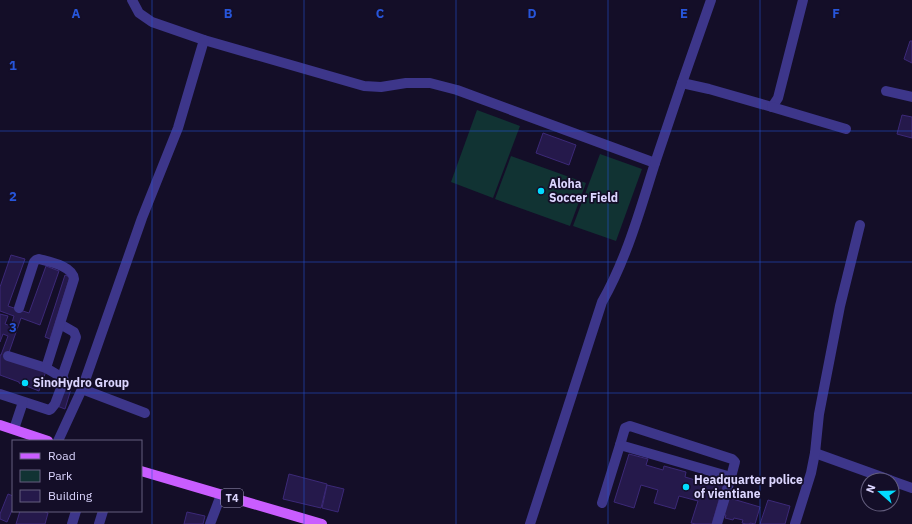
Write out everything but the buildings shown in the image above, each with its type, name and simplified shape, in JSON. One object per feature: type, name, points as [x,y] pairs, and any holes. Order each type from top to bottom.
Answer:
[{"type":"main road","points":[[0,425],[45,440]]},
{"type":"main road","name":"T4","points":[[142,472],[322,524]]},
{"type":"street","points":[[132,0],[139,13],[152,22],[204,40],[364,86],[381,87],[406,83],[430,82],[457,90],[655,163]]},
{"type":"street","points":[[530,524],[602,302],[620,267],[711,0]]},
{"type":"street","points":[[772,107],[778,98],[803,0]]},
{"type":"street","points":[[58,440],[82,389],[142,218],[178,128],[204,40]]},
{"type":"street","points":[[682,83],[709,88],[846,129]]},
{"type":"street","points":[[886,91],[912,97]]},
{"type":"street","points":[[795,524],[815,453],[819,414],[840,306],[860,225]]},
{"type":"street","points":[[19,308],[34,262],[36,260],[39,259],[69,269],[74,275],[46,368]]},
{"type":"street","points":[[0,394],[48,410],[51,409],[55,404],[64,380],[62,376],[76,337],[74,332],[60,324]]},
{"type":"street","points":[[3,354],[46,368],[62,376]]},
{"type":"street","points":[[82,389],[145,413]]},
{"type":"street","points":[[14,429],[23,402]]},
{"type":"street","points":[[602,503],[625,428],[630,426],[732,459],[735,462],[716,524]]},
{"type":"street","points":[[620,445],[731,477]]},
{"type":"street","points":[[815,453],[868,472]]},
{"type":"street","points":[[900,483],[912,488]]},
{"type":"street","points":[[210,524],[221,495]]},
{"type":"street","points":[[72,524],[76,512]]},
{"type":"street","points":[[99,524],[103,512]]},
{"type":"green space","points":[[477,110],[520,126],[493,198],[451,182]]},
{"type":"green space","points":[[600,154],[642,169],[616,241],[573,226]]},
{"type":"green space","name":"Aloha Soccer Field","points":[[511,156],[586,183],[570,226],[495,199]]},
{"type":"place","name":"Aloha Soccer Field","points":[[541,191]]},
{"type":"place","name":"SinoHydro Group","points":[[25,383]]},
{"type":"place","name":"Headquarter police of vientiane","points":[[686,487]]}]
